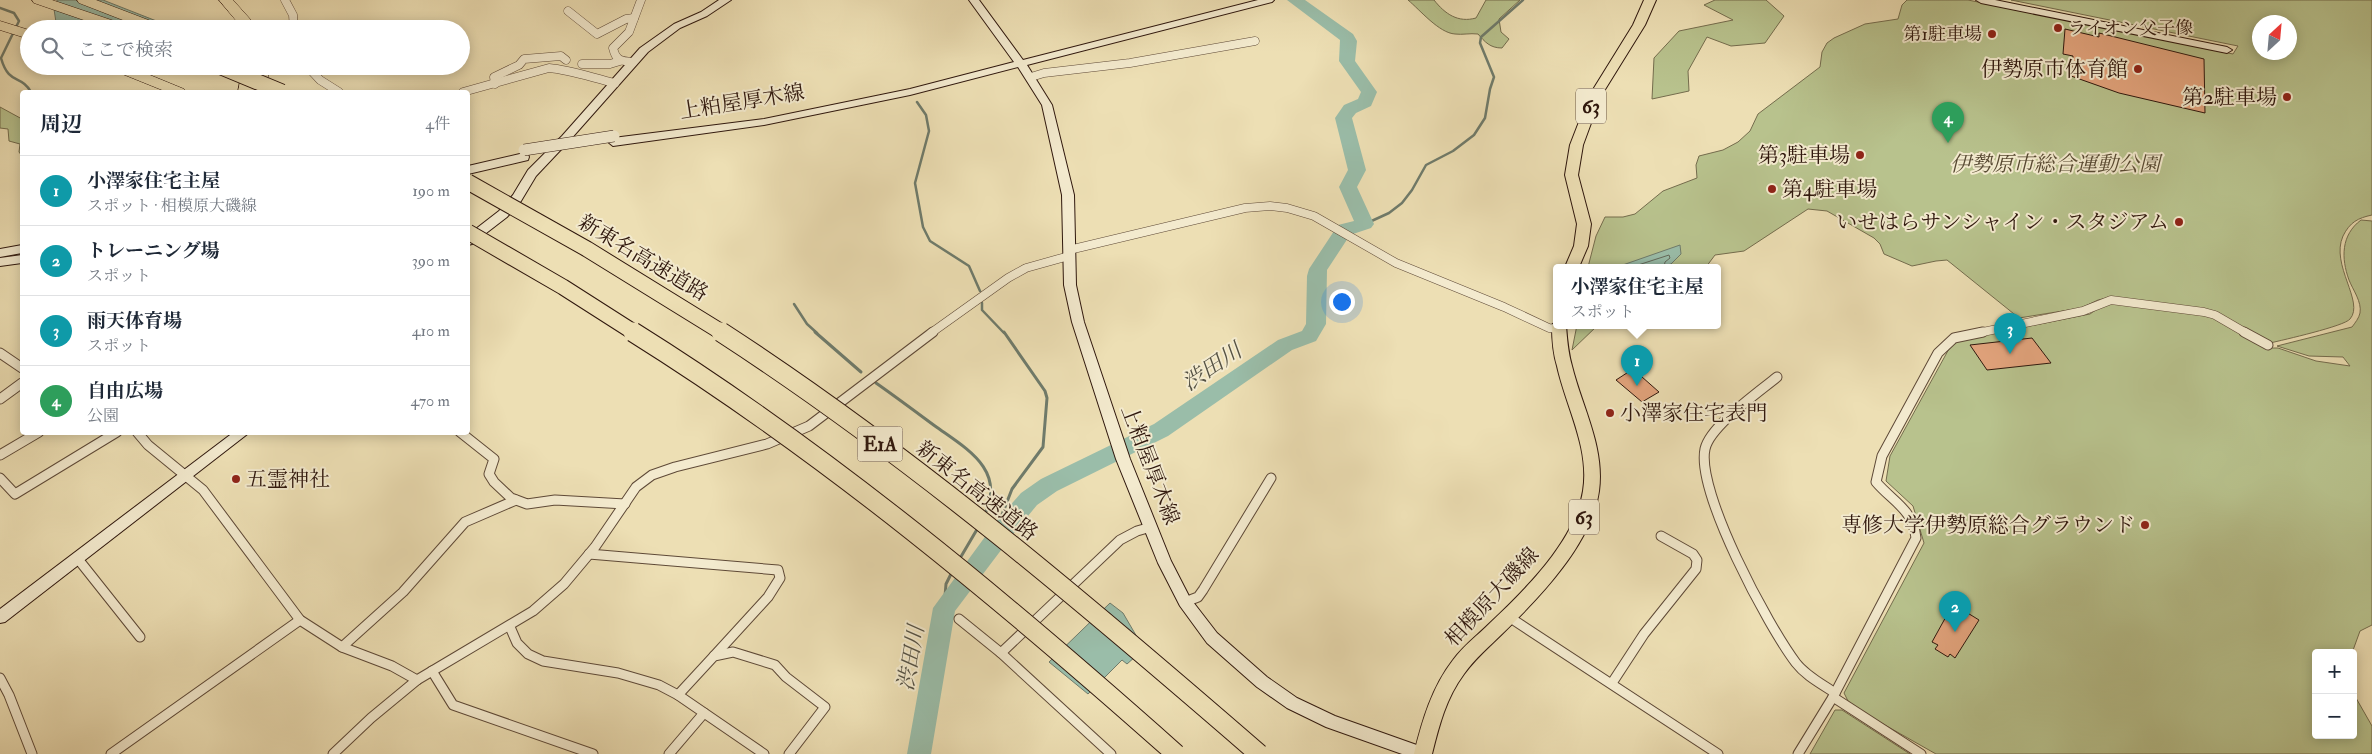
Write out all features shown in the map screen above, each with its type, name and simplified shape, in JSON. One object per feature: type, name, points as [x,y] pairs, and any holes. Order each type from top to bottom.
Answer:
[{"type":"highway","points":[[39,0],[98,20]]},
{"type":"highway","points":[[84,0],[136,20]]},
{"type":"highway","points":[[226,0],[243,20]]},
{"type":"highway","points":[[242,0],[254,20]]},
{"type":"highway","points":[[0,26],[20,32]]},
{"type":"highway","points":[[0,32],[20,38]]},
{"type":"highway","points":[[137,75],[174,90]]},
{"type":"highway","points":[[241,75],[277,90]]},
{"type":"highway","points":[[251,75],[252,90]]},
{"type":"highway","points":[[258,75],[290,90]]},
{"type":"highway","points":[[253,90],[259,75]]},
{"type":"highway","name":"新東名高速道路","points":[[470,183],[537,219],[694,314],[778,370],[868,435],[966,508],[1259,754]]},
{"type":"highway","name":"E1A","points":[[470,233],[604,311],[695,371],[795,441],[990,591],[1176,754]]},
{"type":"main road","points":[[470,239],[503,214],[517,198],[532,173],[634,62],[664,34],[726,0]]},
{"type":"main road","name":"上粕屋厚木線","points":[[974,0],[1031,77],[1047,105],[1068,195],[1069,253],[1073,303],[1123,460],[1150,527],[1185,602],[1212,638],[1262,682],[1292,703],[1330,722],[1423,754]]},
{"type":"main road","name":"上粕屋厚木線","points":[[470,162],[614,139],[773,120],[910,92],[1018,60],[1242,0]]},
{"type":"main road","name":"上粕屋厚木線","points":[[1018,60],[1268,0]]},
{"type":"main road","name":"63","points":[[1573,264],[1579,251],[1584,230],[1570,168],[1573,156],[1600,88],[1637,31],[1650,0]]},
{"type":"main road","points":[[1981,0],[2227,50]]},
{"type":"main road","name":"上粕屋厚木線","points":[[470,169],[524,154]]},
{"type":"main road","points":[[0,253],[20,249]]},
{"type":"main road","points":[[0,262],[20,259]]},
{"type":"main road","name":"相模原大磯線","points":[[1423,754],[1432,716],[1444,689],[1458,667],[1528,596],[1572,540],[1583,520],[1591,493],[1592,457],[1566,373],[1559,329]]},
{"type":"main road","points":[[1,614],[78,560],[240,435]]},
{"type":"street","points":[[287,0],[293,20]]},
{"type":"street","points":[[620,61],[614,57],[612,48],[629,32],[641,0]]},
{"type":"street","points":[[568,12],[596,34],[626,19],[634,18]]},
{"type":"street","points":[[1031,77],[1044,72],[1130,63],[1255,41]]},
{"type":"street","points":[[495,84],[494,77],[519,65],[524,59],[561,56],[566,60]]},
{"type":"street","points":[[582,64],[610,64],[620,61],[634,62]]},
{"type":"street","points":[[470,90],[556,68],[581,76],[615,83]]},
{"type":"street","points":[[315,75],[336,90]]},
{"type":"street","points":[[333,754],[370,718],[417,680],[510,627],[533,611],[564,584],[589,554],[636,487],[652,475],[675,467],[767,444],[809,426],[943,324],[1008,278],[1026,268],[1121,236],[1248,208],[1270,206],[1287,208],[1314,216],[1396,263],[1504,307],[1548,328],[1553,328]]},
{"type":"street","points":[[1798,754],[1834,695],[1916,538],[1916,529],[1908,510],[1884,492],[1876,482],[1882,456],[1938,353],[1954,338],[2058,315],[2083,312],[2111,300],[2215,315],[2268,345]]},
{"type":"street","points":[[0,353],[20,367]]},
{"type":"street","points":[[1778,377],[1732,415],[1709,439],[1703,458],[1706,478],[1718,513],[1766,614],[1797,665],[1834,695],[1921,754]]},
{"type":"street","points":[[0,399],[20,384]]},
{"type":"street","points":[[0,455],[34,435]]},
{"type":"street","points":[[0,478],[15,494],[112,435]]},
{"type":"street","points":[[139,435],[148,445],[203,490],[300,620],[342,647],[392,666],[417,680]]},
{"type":"street","points":[[464,435],[494,459],[489,474],[494,482],[516,500],[527,504],[555,500],[625,504]]},
{"type":"street","points":[[1185,602],[1198,597],[1203,590],[1272,478]]},
{"type":"street","points":[[342,647],[403,592],[465,522],[516,500]]},
{"type":"street","points":[[1001,653],[1120,540],[1150,527]]},
{"type":"street","points":[[1612,683],[1644,634],[1696,569],[1697,560],[1693,554],[1661,536]]},
{"type":"street","points":[[589,554],[778,570],[780,578],[768,597],[678,695]]},
{"type":"street","points":[[78,560],[140,636]]},
{"type":"street","points":[[1509,617],[1718,754]]},
{"type":"street","points":[[959,619],[1001,653],[1111,754]]},
{"type":"street","points":[[111,754],[300,620]]},
{"type":"street","points":[[510,627],[517,643],[528,654],[543,661],[639,678],[678,695],[764,754]]},
{"type":"street","points":[[714,656],[733,652],[775,665],[786,677],[825,706],[789,754]]},
{"type":"street","points":[[432,671],[453,705],[593,754]]},
{"type":"street","points":[[0,678],[9,695],[32,754]]},
{"type":"street","points":[[670,754],[704,713]]},
{"type":"green space","points":[[1408,0],[1434,0],[1452,16],[1469,19],[1476,18],[1486,0],[1520,0],[1499,19],[1501,32],[1509,39],[1502,48],[1498,48],[1491,46],[1478,34],[1455,34],[1443,30]]},
{"type":"green space","points":[[1715,0],[1766,0],[1784,16],[1765,43],[1731,46],[1707,37],[1688,71],[1689,91],[1652,99],[1654,58],[1679,31],[1733,20],[1704,5]]},
{"type":"green space","name":"伊勢原市総合運動公園","points":[[1907,0],[1968,0],[2233,54],[2238,46],[2011,0],[2372,0],[2372,215],[2359,219],[2352,224],[2343,236],[2340,247],[2343,271],[2353,303],[2353,312],[2350,319],[2326,329],[2270,343],[2220,314],[2111,297],[2098,300],[2081,308],[2019,318],[1947,260],[1912,266],[1884,254],[1880,244],[1874,238],[1827,211],[1808,209],[1744,251],[1715,255],[1708,264],[1589,264],[1596,236],[1605,217],[1623,217],[1635,214],[1663,191],[1697,178],[1696,165],[1699,156],[1723,150],[1738,142],[1750,131],[1758,114],[1820,67],[1822,52],[1827,43],[1865,24],[1898,19],[1902,5]]},
{"type":"green space","points":[[0,107],[20,118],[20,144],[9,141],[8,129],[0,128]]},
{"type":"green space","name":"専修大学伊勢原総合グラウンド","points":[[2361,220],[2372,221],[2372,625],[2360,631],[2353,649],[2312,649],[2312,739],[2357,739],[2357,700],[2372,726],[2372,754],[1936,754],[1860,711],[1848,701],[1844,693],[1924,543],[1913,506],[1886,481],[1890,456],[1950,347],[1959,340],[2090,314],[2100,307],[2114,303],[2211,315],[2266,348],[2278,348],[2316,361],[2350,366],[2343,357],[2309,356],[2277,346],[2352,327],[2356,322],[2360,313],[2360,305],[2346,272],[2344,255],[2346,240],[2354,226]]},
{"type":"green space","points":[[1576,329],[1594,329],[1572,350]]},
{"type":"green space","points":[[1835,710],[1842,710],[1910,754],[1810,754]]},
{"type":"water","points":[[58,0],[103,0],[154,20],[56,20],[53,3]]},
{"type":"water","points":[[1680,245],[1681,254],[1671,264],[1626,264]]},
{"type":"water","points":[[1110,603],[1123,613],[1144,649],[1127,664],[1122,660],[1088,694],[1049,662]]},
{"type":"building","name":"伊勢原市体育館","points":[[2065,29],[2099,37],[2099,33],[2204,59],[2205,113],[2119,93],[2071,76],[2073,56],[2063,54]]},
{"type":"building","points":[[2032,338],[2051,363],[1987,370],[1970,345]]},
{"type":"building","points":[[1633,369],[1659,392],[1642,402],[1616,380]]},
{"type":"building","points":[[1953,604],[1979,620],[1955,658],[1950,654],[1948,657],[1935,649],[1938,645],[1932,642]]},
{"type":"waterway","name":"渋田川","points":[[919,754],[944,608],[1006,526],[1029,499],[1049,485],[1161,430],[1285,345],[1309,336],[1316,324],[1316,276],[1318,269],[1344,230],[1365,224],[1348,187],[1357,170],[1343,118],[1350,109],[1365,102],[1369,92],[1349,66],[1346,54],[1349,41],[1347,37],[1295,0]]},
{"type":"waterway","points":[[1365,224],[1389,213],[1402,203],[1412,190],[1426,165],[1453,151],[1474,135],[1485,118],[1494,77],[1480,43],[1481,37],[1523,0]]},
{"type":"waterway","points":[[0,8],[14,13],[19,21],[1,58],[4,67],[11,76],[23,83],[29,90]]},
{"type":"waterway","points":[[917,102],[926,115],[929,131],[915,183],[923,227],[930,241],[969,266],[980,291]]},
{"type":"waterway","points":[[982,303],[982,310],[1004,333]]},
{"type":"waterway","points":[[794,304],[807,324],[817,333]]},
{"type":"waterway","points":[[815,332],[861,372]]},
{"type":"waterway","points":[[998,525],[1012,489],[1043,447],[1047,398],[1045,391],[1004,332]]},
{"type":"waterway","points":[[876,383],[971,452],[980,462],[987,473],[991,486],[990,500],[984,516]]},
{"type":"waterway","points":[[959,560],[979,526]]},
{"type":"waterway","points":[[944,608],[946,584],[952,572]]},
{"type":"place","name":"ライオン父子像","points":[[2058,28]]},
{"type":"place","name":"第1駐車場","points":[[1992,34]]},
{"type":"place","name":"伊勢原市体育館","points":[[2138,69]]},
{"type":"place","name":"第2駐車場","points":[[2287,97]]},
{"type":"place","name":"自由広場","points":[[1948,143]]},
{"type":"place","name":"第3駐車場","points":[[1860,155]]},
{"type":"place","name":"第4駐車場","points":[[1772,189]]},
{"type":"place","name":"いせはらサンシャイン・スタジアム","points":[[2179,222]]},
{"type":"place","name":"雨天体育場","points":[[2010,354]]},
{"type":"place","name":"小澤家住宅主屋","points":[[1637,386]]},
{"type":"place","name":"小澤家住宅表門","points":[[1610,413]]},
{"type":"place","name":"五霊神社","points":[[236,479]]},
{"type":"place","name":"専修大学伊勢原総合グラウンド","points":[[2145,525]]},
{"type":"place","name":"トレーニング場","points":[[1955,632]]}]
